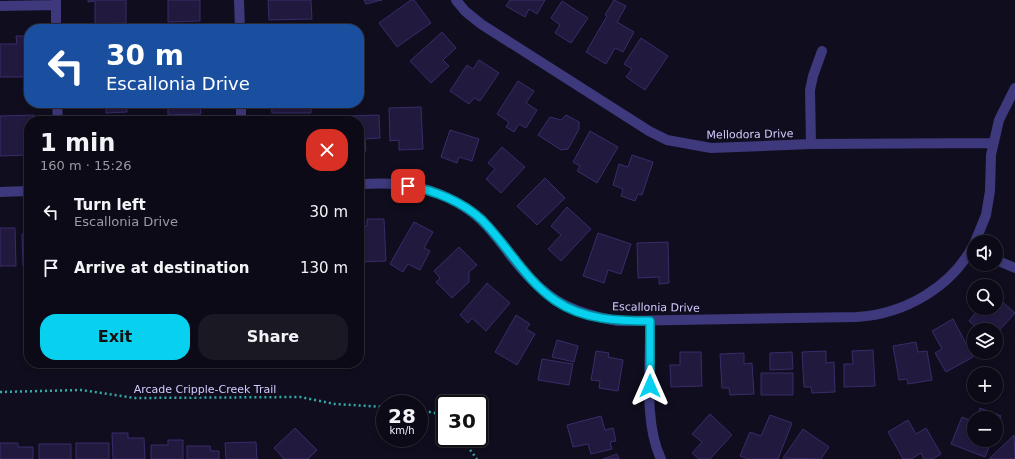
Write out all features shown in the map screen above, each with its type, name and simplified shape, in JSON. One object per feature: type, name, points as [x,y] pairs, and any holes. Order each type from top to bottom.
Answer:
[{"type":"street","points":[[239,0],[240,24]]},
{"type":"street","name":"Mellodora Drive","points":[[456,0],[465,11],[482,24],[649,131],[667,140],[711,148],[811,144],[993,143]]},
{"type":"street","points":[[0,6],[56,2],[56,24]]},
{"type":"street","points":[[811,144],[810,90],[813,76],[822,51]]},
{"type":"street","name":"Escallonia Drive","points":[[978,235],[986,215],[990,191],[993,143],[999,120],[1015,88]]},
{"type":"street","name":"Escallonia Drive","points":[[364,184],[395,184],[421,188],[444,196],[463,206],[481,219],[526,274],[541,290],[557,302],[575,311],[596,317],[618,320],[650,321],[857,317],[880,314],[915,302],[935,289],[967,255]]},
{"type":"street","points":[[0,192],[24,191]]},
{"type":"street","points":[[1003,263],[1015,268]]},
{"type":"street","points":[[650,321],[651,428],[661,459]]},
{"type":"path","name":"Arcade Cripple-Creek Trail","points":[[0,392],[81,390],[135,398],[300,397],[335,404],[376,406]]},
{"type":"path","points":[[468,447],[477,459]]},
{"type":"building","points":[[88,0],[126,0],[126,23],[95,24],[95,1],[88,2]]},
{"type":"building","points":[[168,0],[200,0],[200,21],[168,22]]},
{"type":"building","points":[[268,0],[311,0],[312,19],[269,20]]},
{"type":"building","points":[[364,0],[382,0],[366,4]]},
{"type":"building","points":[[411,0],[414,0],[431,23],[397,47],[379,23]]},
{"type":"building","points":[[510,0],[545,0],[537,14],[529,9],[525,17],[506,6]]},
{"type":"building","points":[[614,0],[626,6],[617,22],[634,32],[623,52],[615,48],[606,64],[586,52],[607,16],[605,15]]},
{"type":"building","points":[[562,1],[588,18],[571,43],[555,33],[560,25],[551,18]]},
{"type":"building","points":[[442,32],[456,48],[443,60],[449,66],[431,83],[410,61]]},
{"type":"building","points":[[16,36],[24,36],[24,77],[0,77],[0,44],[17,44]]},
{"type":"building","points":[[641,38],[668,56],[645,90],[626,77],[632,69],[624,64]]},
{"type":"building","points":[[479,60],[499,73],[480,101],[474,98],[469,104],[450,91],[467,65],[473,69]]},
{"type":"building","points":[[518,81],[534,91],[526,103],[537,110],[526,128],[519,124],[514,132],[506,127],[509,122],[497,114]]},
{"type":"building","points":[[421,107],[423,149],[399,150],[399,140],[390,141],[389,108]]},
{"type":"building","points":[[106,108],[127,108],[127,112],[106,113]]},
{"type":"building","points":[[168,108],[200,108],[201,114],[168,115]]},
{"type":"building","points":[[272,108],[311,108],[311,113],[272,113]]},
{"type":"building","points":[[34,115],[24,116],[24,155],[0,156],[0,116]]},
{"type":"building","points":[[379,115],[380,138],[365,139],[366,151],[364,151],[364,116],[348,116]]},
{"type":"building","points":[[566,115],[579,122],[579,129],[568,149],[561,150],[538,135],[550,117],[561,120]]},
{"type":"building","points":[[450,130],[479,139],[472,161],[459,157],[457,163],[441,157]]},
{"type":"building","points":[[590,131],[618,147],[597,183],[577,171],[580,166],[573,162]]},
{"type":"building","points":[[502,147],[525,167],[501,193],[486,179],[495,169],[488,163]]},
{"type":"building","points":[[632,155],[653,162],[642,195],[638,194],[635,201],[621,196],[623,189],[613,185],[619,164],[628,167]]},
{"type":"building","points":[[545,178],[565,198],[537,225],[517,206]]},
{"type":"building","points":[[567,207],[591,229],[561,261],[548,249],[561,235],[551,226]]},
{"type":"building","points":[[367,219],[384,219],[386,261],[364,262],[364,226],[367,226]]},
{"type":"building","points":[[414,222],[433,232],[424,248],[430,251],[420,270],[408,264],[403,272],[390,264]]},
{"type":"building","points":[[0,228],[15,228],[16,266],[0,266]]},
{"type":"building","points":[[598,233],[631,244],[621,274],[608,270],[604,283],[583,276]]},
{"type":"building","points":[[22,234],[24,234],[24,266]]},
{"type":"building","points":[[668,242],[669,283],[659,284],[659,277],[638,278],[637,243]]},
{"type":"building","points":[[459,247],[477,265],[469,272],[469,282],[452,298],[436,282],[440,278],[434,271]]},
{"type":"building","points":[[487,283],[510,303],[486,331],[472,318],[468,323],[460,315]]},
{"type":"building","points":[[1003,302],[1015,313],[1003,326],[1003,323],[971,323],[969,321],[974,315],[1003,315]]},
{"type":"building","points":[[516,315],[530,324],[526,329],[535,334],[517,365],[495,352]]},
{"type":"building","points":[[953,319],[967,346],[967,359],[969,359],[946,372],[935,353],[942,349],[932,331]]},
{"type":"building","points":[[557,340],[578,346],[574,362],[552,357]]},
{"type":"building","points":[[916,342],[918,352],[927,351],[932,380],[908,384],[907,379],[899,380],[893,346]]},
{"type":"building","points":[[873,350],[875,386],[844,387],[844,364],[853,364],[852,351]]},
{"type":"building","points":[[596,351],[609,353],[608,357],[623,360],[618,391],[599,388],[600,381],[591,380]]},
{"type":"building","points":[[826,351],[826,363],[834,362],[835,392],[812,393],[811,387],[804,387],[802,352]]},
{"type":"building","points":[[680,352],[701,352],[702,386],[671,387],[670,365],[680,365]]},
{"type":"building","points":[[792,352],[793,369],[770,370],[770,353]]},
{"type":"building","points":[[744,353],[744,364],[752,363],[754,394],[730,395],[729,388],[722,388],[720,354]]},
{"type":"building","points":[[542,359],[573,364],[569,385],[538,380]]},
{"type":"building","points":[[761,373],[793,373],[793,395],[761,395]]},
{"type":"building","points":[[980,408],[988,411],[979,411]]},
{"type":"building","points":[[710,414],[732,435],[710,459],[699,459],[692,453],[702,442],[692,434]]},
{"type":"building","points":[[770,415],[792,423],[778,459],[748,459],[740,456],[750,432],[761,436]]},
{"type":"building","points":[[601,416],[605,430],[613,428],[616,441],[610,442],[612,449],[591,454],[588,444],[573,447],[567,425]]},
{"type":"building","points":[[962,417],[967,419],[967,447],[989,447],[985,457],[951,444]]},
{"type":"building","points":[[908,420],[916,434],[926,428],[941,454],[932,459],[924,459],[921,453],[911,459],[903,459],[888,432]]},
{"type":"building","points":[[295,428],[317,450],[308,459],[284,459],[274,448]]},
{"type":"building","points":[[803,429],[829,447],[821,459],[783,458]]},
{"type":"building","points":[[112,433],[128,433],[128,438],[144,438],[145,459],[113,459]]},
{"type":"building","points":[[1014,435],[1015,459],[989,459],[1003,447]]},
{"type":"building","points":[[168,440],[183,440],[183,459],[151,459],[151,445],[168,445]]},
{"type":"building","points":[[256,442],[257,459],[226,459],[225,443]]},
{"type":"building","points":[[0,443],[18,443],[18,447],[33,447],[33,459],[0,459]]},
{"type":"building","points":[[76,443],[109,443],[109,459],[76,459]]},
{"type":"building","points":[[39,444],[71,444],[71,459],[39,459]]},
{"type":"building","points":[[187,446],[210,446],[211,451],[219,451],[219,459],[187,459]]},
{"type":"building","points":[[617,454],[619,459],[603,459]]},
{"type":"route","points":[[408,186],[421,188],[444,196],[463,206],[481,219],[526,274],[541,290],[557,302],[575,311],[596,317],[618,320],[650,321],[650,386]]}]
